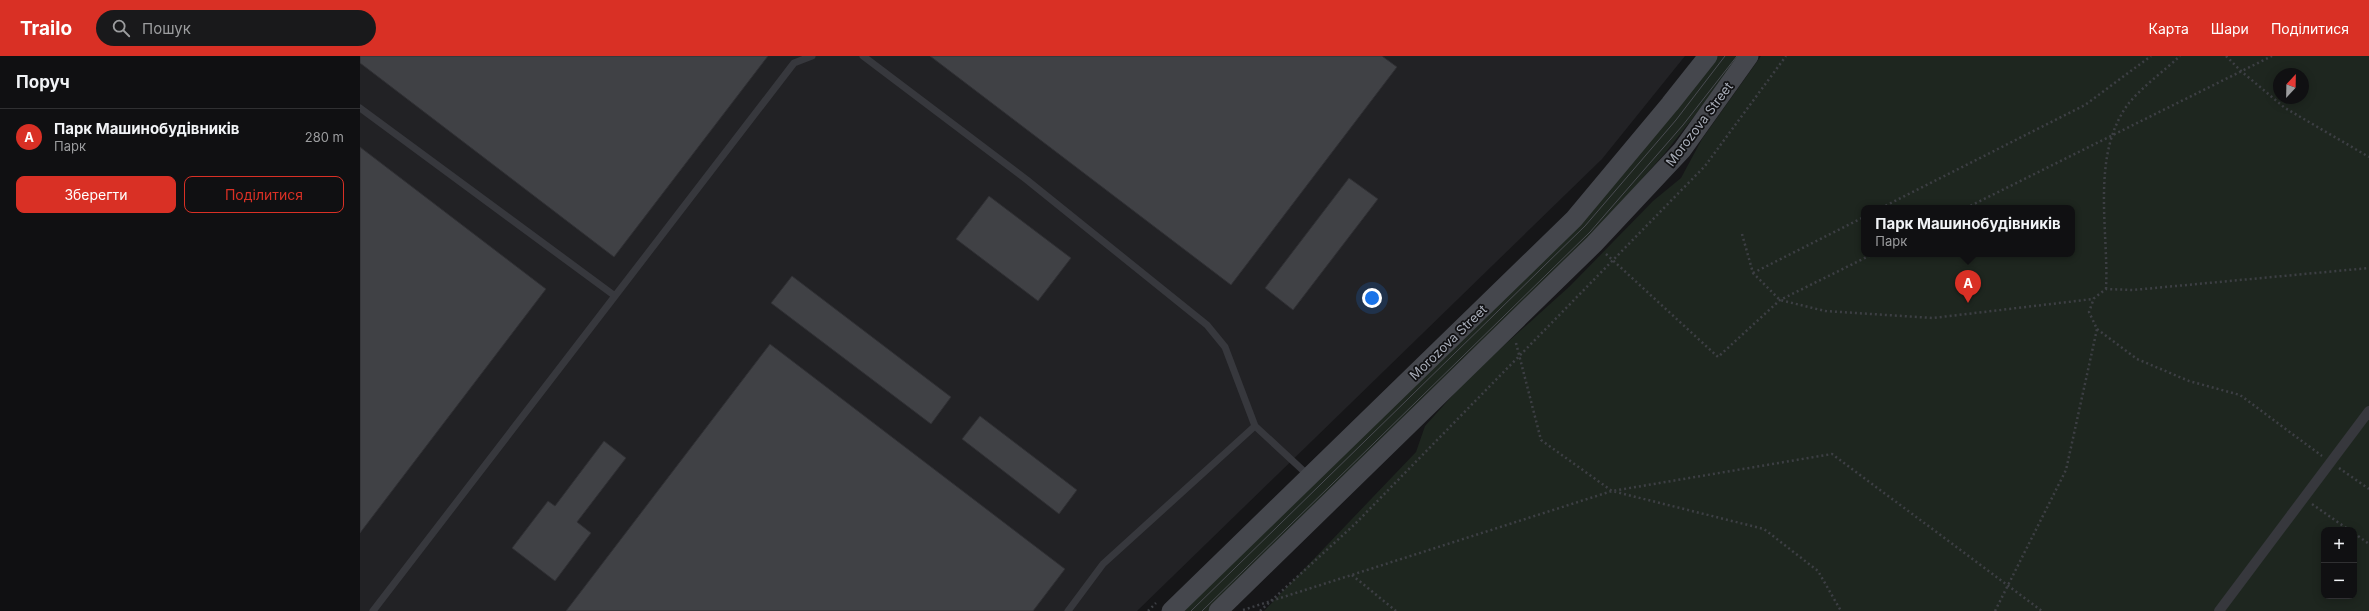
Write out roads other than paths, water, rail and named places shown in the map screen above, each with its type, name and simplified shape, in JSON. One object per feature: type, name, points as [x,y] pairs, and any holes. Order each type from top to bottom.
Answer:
[{"type":"main road","name":"Morozova Street","points":[[1171,611],[1574,219],[1708,56]]},
{"type":"main road","name":"Morozova Street","points":[[1218,611],[1594,244],[1682,150],[1750,56]]},
{"type":"street","points":[[2219,611],[2369,411]]},
{"type":"lane","points":[[373,611],[794,63],[812,56]]},
{"type":"lane","points":[[863,56],[1027,180],[1207,325],[1225,348],[1255,426],[1310,477]]},
{"type":"lane","points":[[360,108],[615,296]]},
{"type":"lane","points":[[1068,611],[1103,564],[1255,426]]},
{"type":"tram line","points":[[1191,611],[1585,226],[1676,120],[1725,56]]},
{"type":"tram line","points":[[1202,611],[1590,232],[1683,125],[1737,56]]},
{"type":"place","name":"Парк Машинобудівників","points":[[1968,303]]}]
